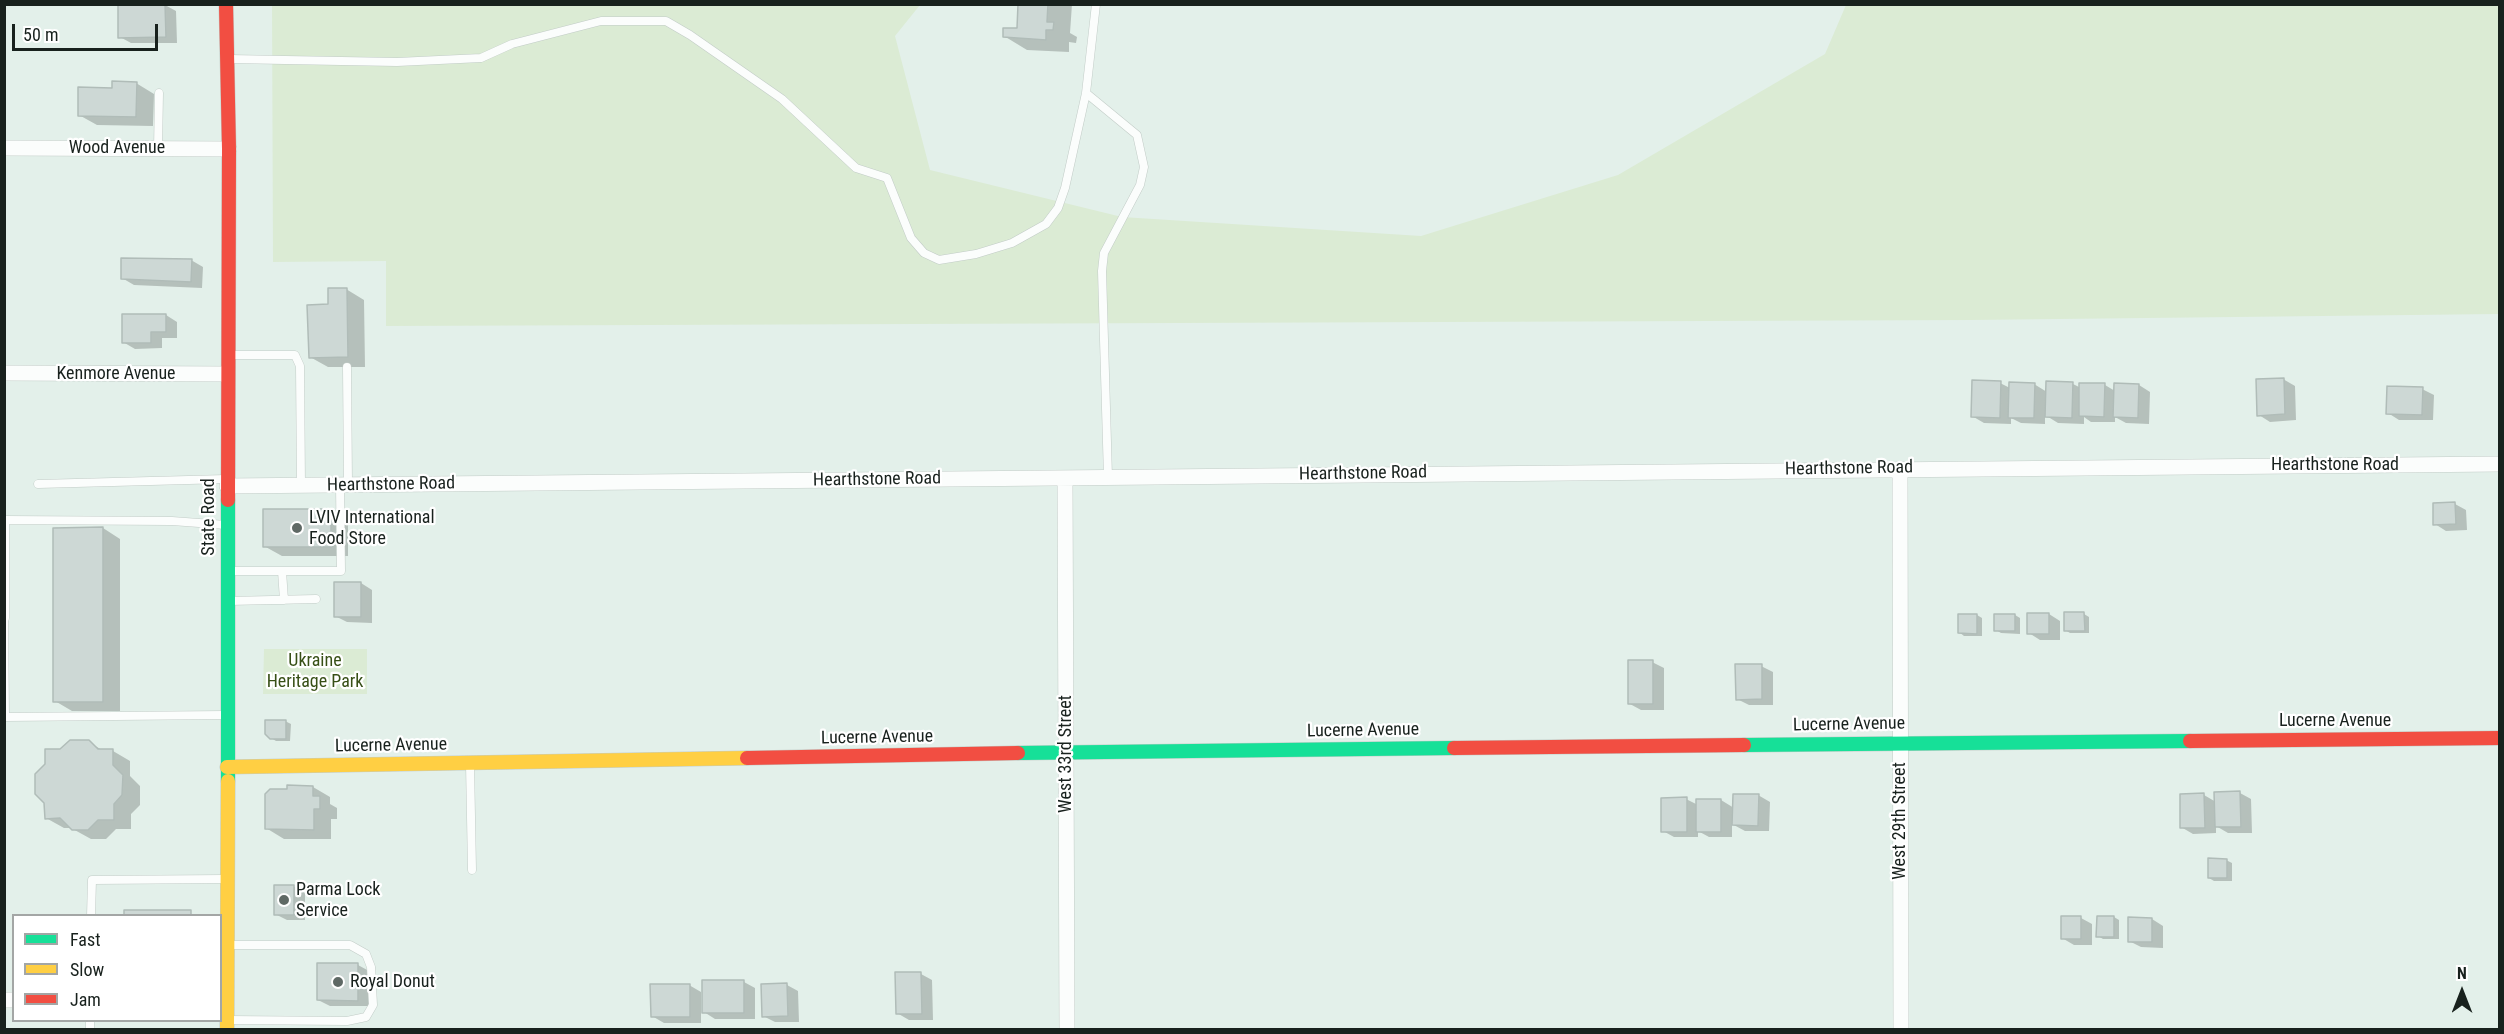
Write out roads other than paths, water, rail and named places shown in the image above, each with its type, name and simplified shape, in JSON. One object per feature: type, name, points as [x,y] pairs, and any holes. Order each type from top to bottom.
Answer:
[{"type":"street","name":"State Road","points":[[226,4],[229,149],[227,945],[224,999],[227,1025]]},
{"type":"street","name":"Wood Avenue","points":[[4,148],[229,149]]},
{"type":"street","name":"Kenmore Avenue","points":[[4,373],[227,374]]},
{"type":"street","name":"Hearthstone Road","points":[[227,482],[301,486],[2499,464]]},
{"type":"street","name":"West 29th Street","points":[[1900,469],[1901,1029]]},
{"type":"street","name":"West 33rd Street","points":[[1065,478],[1067,1029]]},
{"type":"street","name":"Lucerne Avenue","points":[[227,766],[1066,753],[2499,738]]},
{"type":"lane","points":[[227,59],[397,62],[459,60],[481,58],[512,44],[601,21],[666,21],[782,99],[856,168],[887,178],[911,237],[924,253],[939,260],[976,254],[1012,243],[1046,224],[1058,208],[1065,188],[1086,93],[1096,4]]},
{"type":"lane","points":[[159,93],[159,148]]},
{"type":"lane","points":[[1086,93],[1137,135],[1144,167],[1140,185],[1104,253],[1102,271],[1108,477]]},
{"type":"lane","points":[[227,355],[295,355],[300,366],[301,486]]},
{"type":"lane","points":[[227,571],[341,571],[347,367]]},
{"type":"lane","points":[[38,484],[227,482]]},
{"type":"lane","points":[[227,525],[172,521],[5,520],[5,717],[227,714]]},
{"type":"lane","points":[[282,571],[284,600]]},
{"type":"lane","points":[[227,601],[316,599]]},
{"type":"lane","points":[[470,763],[472,870]]},
{"type":"lane","points":[[91,914],[92,880],[227,879]]},
{"type":"lane","points":[[227,945],[350,945],[366,954],[371,967],[373,1005],[366,1017],[347,1021],[227,1025]]},
{"type":"place","name":"LVIV International Food Store","points":[[297,528]]},
{"type":"place","name":"Parma Lock Service","points":[[284,900]]},
{"type":"place","name":"Royal Donut","points":[[338,982]]},
{"type":"park label","name":"Ukraine Heritage Park","points":[[315,671]]}]
